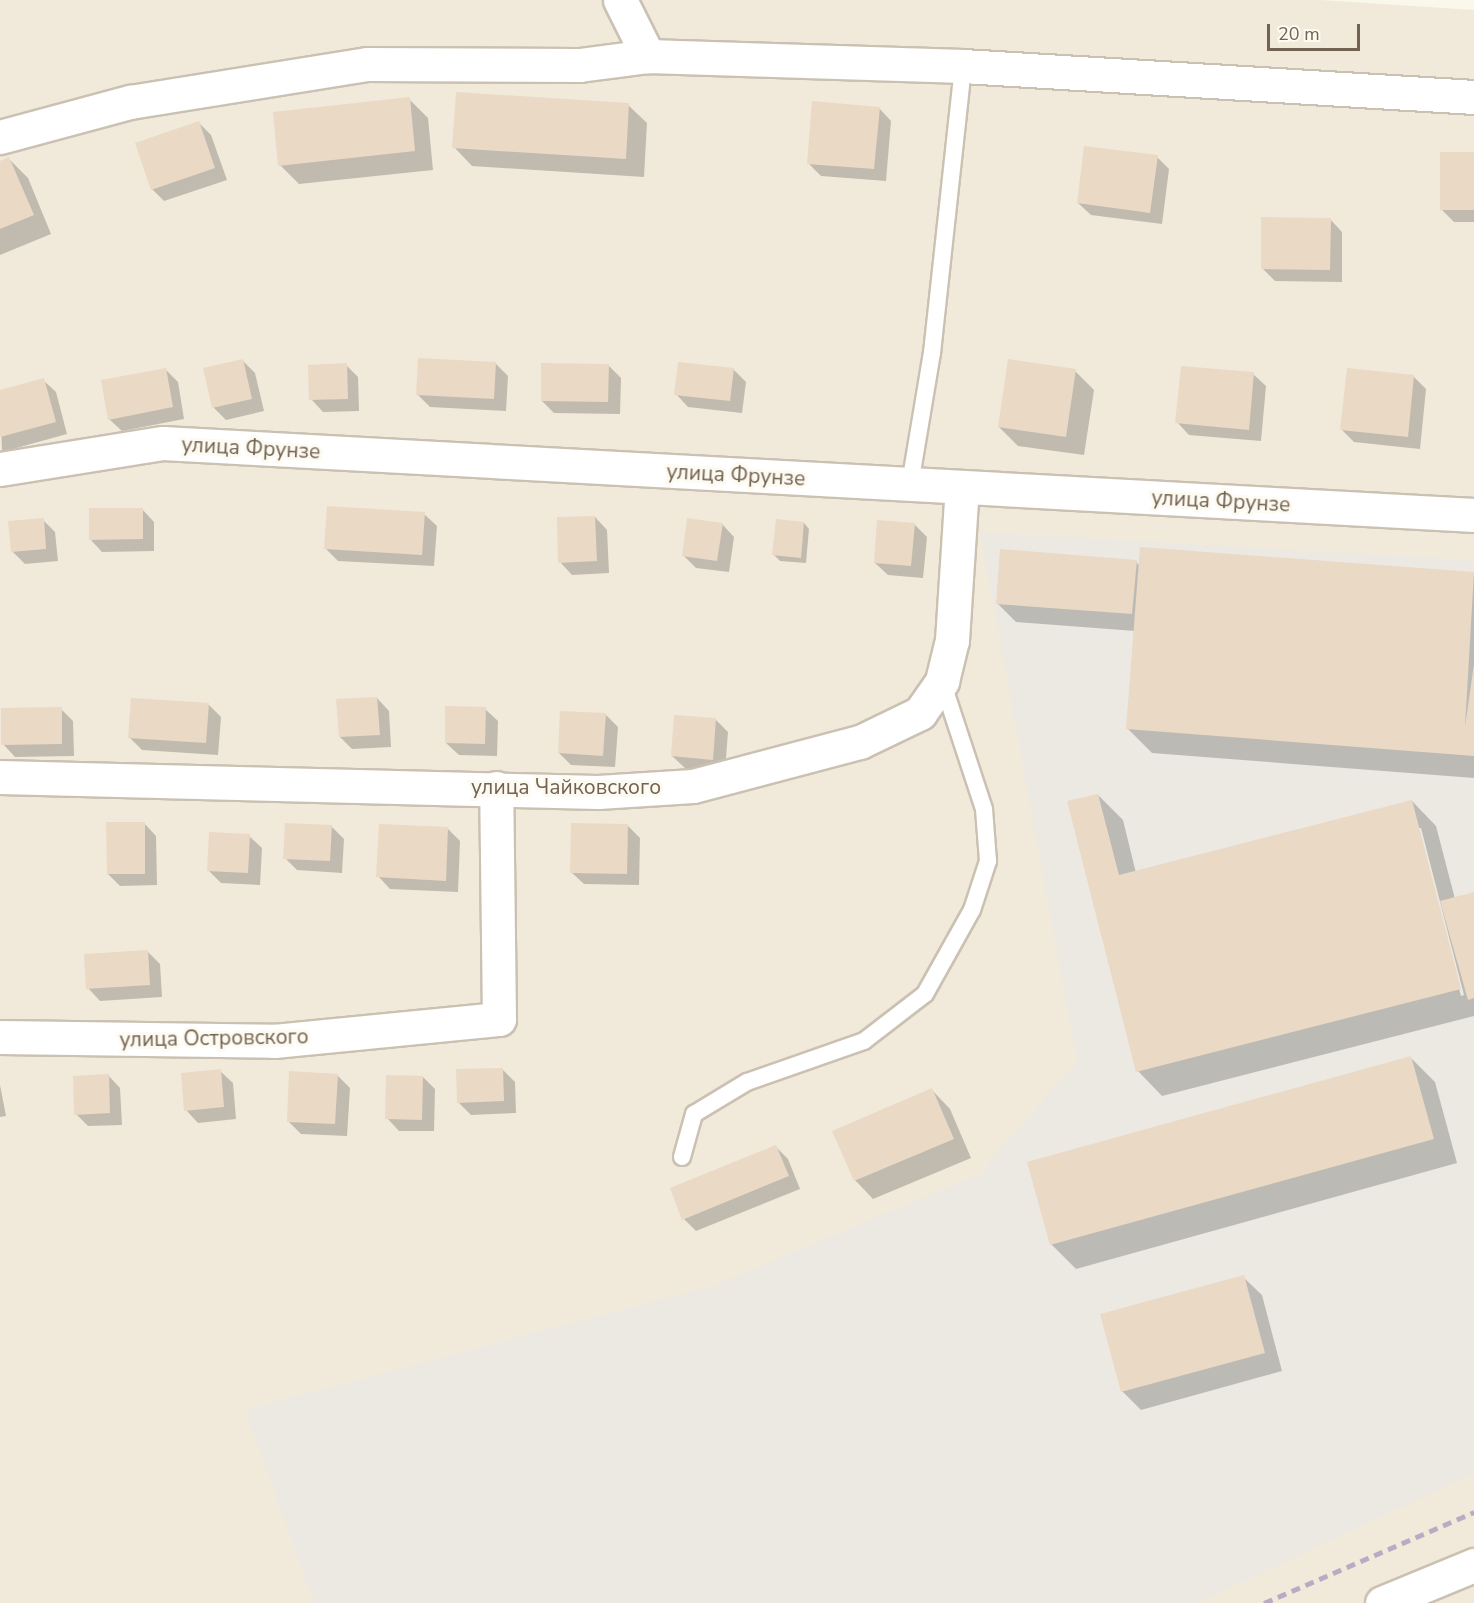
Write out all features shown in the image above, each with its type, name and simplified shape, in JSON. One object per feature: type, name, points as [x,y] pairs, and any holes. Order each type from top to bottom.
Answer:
[{"type":"street","points":[[620,0],[648,56]]},
{"type":"street","points":[[0,137],[130,102],[367,64],[579,64],[648,56],[963,66],[1474,97]]},
{"type":"street","name":"улица Фрунзе","points":[[0,470],[163,443],[1474,515]]},
{"type":"street","name":"улица Чайковского","points":[[0,777],[598,792],[693,786],[860,742],[920,713],[942,681],[952,640],[962,487]]},
{"type":"street","name":"улица Островского","points":[[0,1037],[274,1041],[499,1019],[496,788]]},
{"type":"street","points":[[1382,1603],[1474,1565]]},
{"type":"lane","points":[[910,484],[932,353],[963,66]]},
{"type":"lane","points":[[682,1157],[694,1114],[747,1082],[864,1041],[925,994],[972,910],[988,861],[984,809],[942,681]]},
{"type":"shaded area","points":[[0,0],[1321,0],[1474,10],[1474,1603],[0,1603]]},
{"type":"shaded area","points":[[980,532],[1474,560],[1474,1473],[1198,1603],[314,1603],[245,1410],[715,1285],[979,1174],[1077,1061]]},
{"type":"building","points":[[456,92],[629,103],[626,159],[452,148]]},
{"type":"building","points":[[410,97],[415,151],[278,166],[273,112]]},
{"type":"building","points":[[812,101],[880,107],[874,169],[807,164]]},
{"type":"building","points":[[199,121],[215,168],[151,190],[135,143]]},
{"type":"building","points":[[1084,146],[1158,155],[1150,213],[1077,203]]},
{"type":"building","points":[[1440,152],[1474,152],[1474,210],[1440,210]]},
{"type":"building","points":[[9,157],[34,215],[0,229],[0,161]]},
{"type":"building","points":[[1261,217],[1331,218],[1330,270],[1261,269]]},
{"type":"building","points":[[418,358],[496,362],[494,399],[416,395]]},
{"type":"building","points":[[243,359],[252,399],[212,408],[203,368]]},
{"type":"building","points":[[1008,359],[1076,369],[1066,437],[998,427]]},
{"type":"building","points":[[678,362],[734,368],[730,401],[674,395]]},
{"type":"building","points":[[347,363],[348,399],[309,400],[308,365]]},
{"type":"building","points":[[541,363],[609,364],[608,402],[541,401]]},
{"type":"building","points":[[1181,366],[1254,372],[1249,430],[1175,423]]},
{"type":"building","points":[[166,368],[173,407],[108,420],[101,380]]},
{"type":"building","points":[[1347,368],[1414,375],[1408,437],[1340,430]]},
{"type":"building","points":[[44,378],[56,422],[0,437],[0,390]]},
{"type":"building","points":[[327,506],[425,512],[422,555],[324,549]]},
{"type":"building","points":[[89,508],[143,508],[143,539],[89,540]]},
{"type":"building","points":[[595,516],[597,561],[558,563],[557,517]]},
{"type":"building","points":[[44,518],[46,549],[11,552],[8,521]]},
{"type":"building","points":[[687,518],[723,523],[717,561],[682,556]]},
{"type":"building","points":[[776,519],[804,522],[801,558],[772,555]]},
{"type":"building","points":[[877,520],[915,523],[911,566],[874,563]]},
{"type":"building","points":[[1140,547],[1474,572],[1465,727],[1474,664],[1474,756],[1126,729]]},
{"type":"building","points":[[1000,549],[1137,560],[1132,614],[996,604]]},
{"type":"building","points":[[377,697],[380,735],[339,737],[336,699]]},
{"type":"building","points":[[131,698],[209,703],[206,743],[128,738]]},
{"type":"building","points":[[445,706],[486,707],[485,744],[445,743]]},
{"type":"building","points":[[62,707],[62,744],[1,745],[1,708]]},
{"type":"building","points":[[560,711],[606,713],[603,756],[558,753]]},
{"type":"building","points":[[674,715],[716,718],[713,760],[671,756]]},
{"type":"building","points":[[1098,794],[1119,875],[1412,800],[1461,989],[1136,1072],[1067,801]]},
{"type":"building","points":[[106,822],[145,822],[145,874],[107,874]]},
{"type":"building","points":[[285,823],[332,825],[330,861],[283,859]]},
{"type":"building","points":[[571,823],[628,824],[627,874],[570,873]]},
{"type":"building","points":[[379,824],[448,827],[446,881],[376,877]]},
{"type":"building","points":[[209,832],[250,834],[248,873],[207,871]]},
{"type":"building","points":[[1474,892],[1474,998],[1468,1000],[1440,901]]},
{"type":"building","points":[[148,950],[150,985],[86,989],[84,954]]},
{"type":"building","points":[[1411,1056],[1434,1139],[1050,1245],[1027,1162]]},
{"type":"building","points":[[503,1068],[504,1101],[457,1103],[456,1069]]},
{"type":"building","points":[[221,1069],[224,1107],[184,1111],[181,1073]]},
{"type":"building","points":[[289,1071],[338,1074],[335,1124],[287,1122]]},
{"type":"building","points":[[109,1074],[110,1113],[74,1115],[73,1076]]},
{"type":"building","points":[[386,1075],[423,1076],[422,1120],[385,1119]]},
{"type":"building","points":[[932,1088],[954,1139],[854,1181],[832,1131]]},
{"type":"building","points":[[776,1145],[789,1176],[682,1220],[670,1188]]},
{"type":"building","points":[[1244,1275],[1265,1353],[1121,1392],[1100,1314]]},
{"type":"railway","points":[[1264,1603],[1474,1512]]}]
